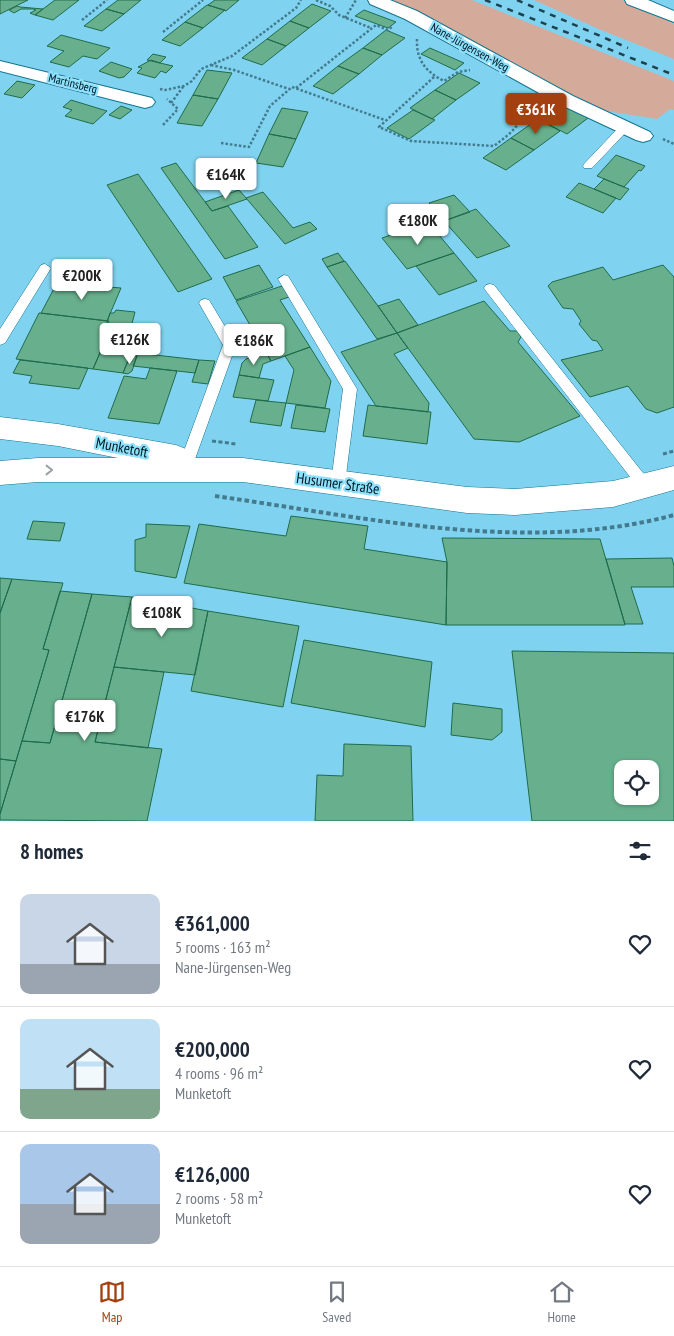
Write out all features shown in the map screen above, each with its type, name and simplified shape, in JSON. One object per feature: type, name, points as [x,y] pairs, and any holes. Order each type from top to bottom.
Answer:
[{"type":"main road","name":"Munketoft","points":[[0,428],[192,449],[244,458]]},
{"type":"main road","name":"Husumer Straße","points":[[0,473],[244,458],[338,483],[467,500],[515,502],[613,494],[646,487],[674,478]]},
{"type":"street","name":"Nane-Jürgensen-Weg","points":[[376,0],[424,22],[566,100],[643,136]]},
{"type":"street","points":[[645,2],[674,17]]},
{"type":"street","name":"Martinsberg","points":[[0,66],[150,95]]},
{"type":"lane","points":[[588,166],[625,127]]},
{"type":"lane","points":[[0,340],[45,268]]},
{"type":"lane","points":[[284,279],[350,389],[338,483]]},
{"type":"lane","points":[[490,288],[646,487]]},
{"type":"lane","points":[[192,449],[230,344],[205,302]]},
{"type":"path","points":[[82,20],[108,0]]},
{"type":"path","points":[[163,32],[203,0]]},
{"type":"path","points":[[150,95],[184,86],[192,81],[201,69],[232,56],[296,8],[301,0]]},
{"type":"path","points":[[295,88],[372,28],[345,18],[330,6],[316,0]]},
{"type":"path","points":[[345,18],[356,0]]},
{"type":"path","points":[[424,22],[419,24],[416,51],[434,77],[444,81],[458,72],[473,69],[490,58]]},
{"type":"path","points":[[211,64],[289,89]]},
{"type":"path","points":[[434,77],[379,126],[411,141],[494,146],[518,126],[524,117],[523,95]]},
{"type":"path","points":[[171,103],[184,86]]},
{"type":"path","points":[[221,144],[250,147],[270,106],[292,87],[385,120]]},
{"type":"path","points":[[163,125],[178,109],[163,94],[165,90]]},
{"type":"path","points":[[524,117],[546,109]]},
{"type":"path","points":[[192,449],[244,458]]},
{"type":"path","points":[[629,464],[674,451]]},
{"type":"path","points":[[213,496],[447,529],[520,532],[578,530],[644,523],[674,515]]},
{"type":"shaded area","points":[[392,0],[472,0],[674,81],[674,110],[670,109],[657,119],[600,110]]},
{"type":"shaded area","points":[[534,0],[622,0],[674,22],[674,59],[601,30]]},
{"type":"building","points":[[0,0],[28,0],[0,14]]},
{"type":"building","points":[[55,0],[79,0],[53,20],[35,15]]},
{"type":"building","points":[[118,0],[141,0],[124,14],[106,9]]},
{"type":"building","points":[[215,0],[239,0],[226,11],[208,5]]},
{"type":"building","points":[[312,4],[331,11],[309,28],[290,21]]},
{"type":"building","points":[[207,5],[225,10],[203,28],[185,22]]},
{"type":"building","points":[[17,6],[43,9],[35,15],[30,13],[36,10],[33,9],[21,9],[14,13],[9,10]]},
{"type":"building","points":[[106,9],[124,14],[102,31],[84,26]]},
{"type":"building","points":[[364,10],[396,22],[388,28],[355,16]]},
{"type":"building","points":[[290,21],[309,28],[286,46],[267,39]]},
{"type":"building","points":[[185,22],[203,28],[180,46],[162,40]]},
{"type":"building","points":[[386,30],[405,38],[382,55],[363,48]]},
{"type":"building","points":[[61,35],[110,48],[97,59],[83,56],[69,67],[50,62],[64,51],[47,46]]},
{"type":"building","points":[[267,39],[286,46],[262,65],[242,58]]},
{"type":"building","points":[[363,48],[382,55],[359,74],[338,66]]},
{"type":"building","points":[[430,48],[464,63],[455,70],[421,54]]},
{"type":"building","points":[[153,54],[166,57],[160,63],[147,60]]},
{"type":"building","points":[[151,60],[173,66],[166,73],[161,71],[155,78],[137,73],[142,68],[138,67]]},
{"type":"building","points":[[111,62],[132,69],[124,77],[119,78],[99,71]]},
{"type":"building","points":[[338,66],[359,74],[333,94],[313,86]]},
{"type":"building","points":[[207,70],[232,73],[218,99],[193,95]]},
{"type":"building","points":[[459,73],[480,83],[456,100],[435,90]]},
{"type":"building","points":[[17,81],[35,85],[22,98],[4,94]]},
{"type":"building","points":[[435,90],[456,100],[432,119],[410,108]]},
{"type":"building","points":[[193,95],[218,99],[202,126],[177,123]]},
{"type":"building","points":[[71,100],[107,111],[93,124],[65,116],[72,110],[63,107]]},
{"type":"building","points":[[569,104],[592,115],[567,134],[544,122]]},
{"type":"building","points":[[121,106],[132,110],[120,119],[109,115]]},
{"type":"building","points":[[282,108],[308,112],[296,139],[269,134]]},
{"type":"building","points":[[413,110],[435,120],[409,139],[387,128]]},
{"type":"building","points":[[538,119],[560,131],[534,150],[511,138]]},
{"type":"building","points":[[269,134],[296,139],[283,167],[256,163]]},
{"type":"building","points":[[511,138],[534,150],[506,170],[483,158]]},
{"type":"building","points":[[616,155],[645,166],[624,187],[597,176]]},
{"type":"building","points":[[176,163],[212,211],[228,206],[258,247],[225,259],[161,168]]},
{"type":"building","points":[[138,174],[212,279],[178,292],[107,185]]},
{"type":"building","points":[[604,179],[629,189],[620,200],[594,189]]},
{"type":"building","points":[[579,183],[616,198],[603,213],[566,197]]},
{"type":"building","points":[[239,190],[247,199],[212,211],[205,202]]},
{"type":"building","points":[[263,192],[293,228],[310,222],[317,229],[285,244],[246,198]]},
{"type":"building","points":[[454,195],[470,212],[444,221],[429,203]]},
{"type":"building","points":[[476,209],[510,246],[477,258],[444,221]]},
{"type":"building","points":[[428,222],[454,253],[407,269],[382,238]]},
{"type":"building","points":[[338,253],[344,261],[327,267],[322,259]]},
{"type":"building","points":[[454,253],[477,281],[439,295],[416,266]]},
{"type":"building","points":[[345,261],[397,333],[377,339],[327,267]]},
{"type":"building","points":[[259,265],[273,287],[236,300],[223,277]]},
{"type":"building","points":[[663,265],[674,277],[674,407],[657,413],[646,409],[628,386],[590,397],[561,360],[603,350],[597,341],[592,340],[579,324],[581,321],[573,309],[563,308],[548,286],[552,282],[603,267],[613,280]]},
{"type":"building","points":[[61,275],[100,279],[97,286],[58,281]]},
{"type":"building","points":[[58,281],[121,288],[107,321],[41,313]]},
{"type":"building","points":[[282,286],[289,297],[280,300],[310,347],[271,361],[236,301]]},
{"type":"building","points":[[399,299],[418,325],[397,333],[378,306]]},
{"type":"building","points":[[484,301],[510,331],[517,331],[521,337],[518,342],[580,416],[519,442],[474,439],[397,333]]},
{"type":"building","points":[[116,310],[135,312],[129,335],[104,332],[110,313],[114,313]]},
{"type":"building","points":[[39,313],[109,321],[104,332],[109,332],[93,369],[16,359]]},
{"type":"building","points":[[109,332],[138,336],[123,373],[93,369]]},
{"type":"building","points":[[397,333],[408,348],[394,354],[429,403],[428,412],[376,406],[341,352]]},
{"type":"building","points":[[310,347],[331,381],[325,408],[286,403],[294,370],[285,356]]},
{"type":"building","points":[[266,352],[271,361],[263,364],[259,378],[239,375],[242,363],[246,359]]},
{"type":"building","points":[[138,353],[199,360],[195,373],[133,366]]},
{"type":"building","points":[[130,356],[137,356],[132,371],[128,374],[123,373]]},
{"type":"building","points":[[20,360],[88,368],[79,389],[29,383],[32,376],[13,373]]},
{"type":"building","points":[[199,360],[215,361],[208,384],[192,382]]},
{"type":"building","points":[[150,368],[177,371],[159,424],[108,418],[124,376],[146,379]]},
{"type":"building","points":[[239,375],[274,380],[268,401],[233,397]]},
{"type":"building","points":[[256,400],[286,403],[281,426],[250,422]]},
{"type":"building","points":[[296,405],[330,409],[325,432],[291,428]]},
{"type":"building","points":[[368,405],[431,412],[427,444],[363,436]]},
{"type":"building","points":[[291,516],[368,526],[364,549],[447,562],[446,625],[184,583],[199,524],[286,536]]},
{"type":"building","points":[[33,521],[65,523],[60,541],[27,539]]},
{"type":"building","points":[[146,524],[190,526],[176,578],[135,571],[135,540],[146,537]]},
{"type":"building","points":[[442,538],[600,539],[625,625],[446,625],[447,562]]},
{"type":"building","points":[[672,558],[674,587],[631,587],[643,624],[625,624],[606,559]]},
{"type":"building","points":[[0,578],[12,579],[0,613]]},
{"type":"building","points":[[12,579],[63,583],[43,649],[49,650],[16,761],[0,759],[0,613]]},
{"type":"building","points":[[60,591],[92,594],[50,743],[22,741],[49,650],[43,649]]},
{"type":"building","points":[[92,594],[132,597],[95,742],[162,749],[147,821],[0,820],[0,814],[22,741],[50,743]]},
{"type":"building","points":[[132,597],[208,611],[195,675],[114,667]]},
{"type":"building","points":[[208,611],[299,626],[283,707],[191,691]]},
{"type":"building","points":[[304,640],[432,662],[425,727],[291,703]]},
{"type":"building","points":[[512,651],[674,653],[674,821],[532,821]]},
{"type":"building","points":[[114,667],[164,672],[148,748],[95,742]]},
{"type":"building","points":[[453,703],[502,709],[502,732],[492,740],[451,735]]},
{"type":"building","points":[[344,744],[411,746],[413,821],[315,821],[317,775],[343,776]]},
{"type":"building","points":[[0,759],[16,761],[0,814]]},
{"type":"railway","points":[[485,0],[674,75]]},
{"type":"railway","points":[[517,0],[628,48]]}]
